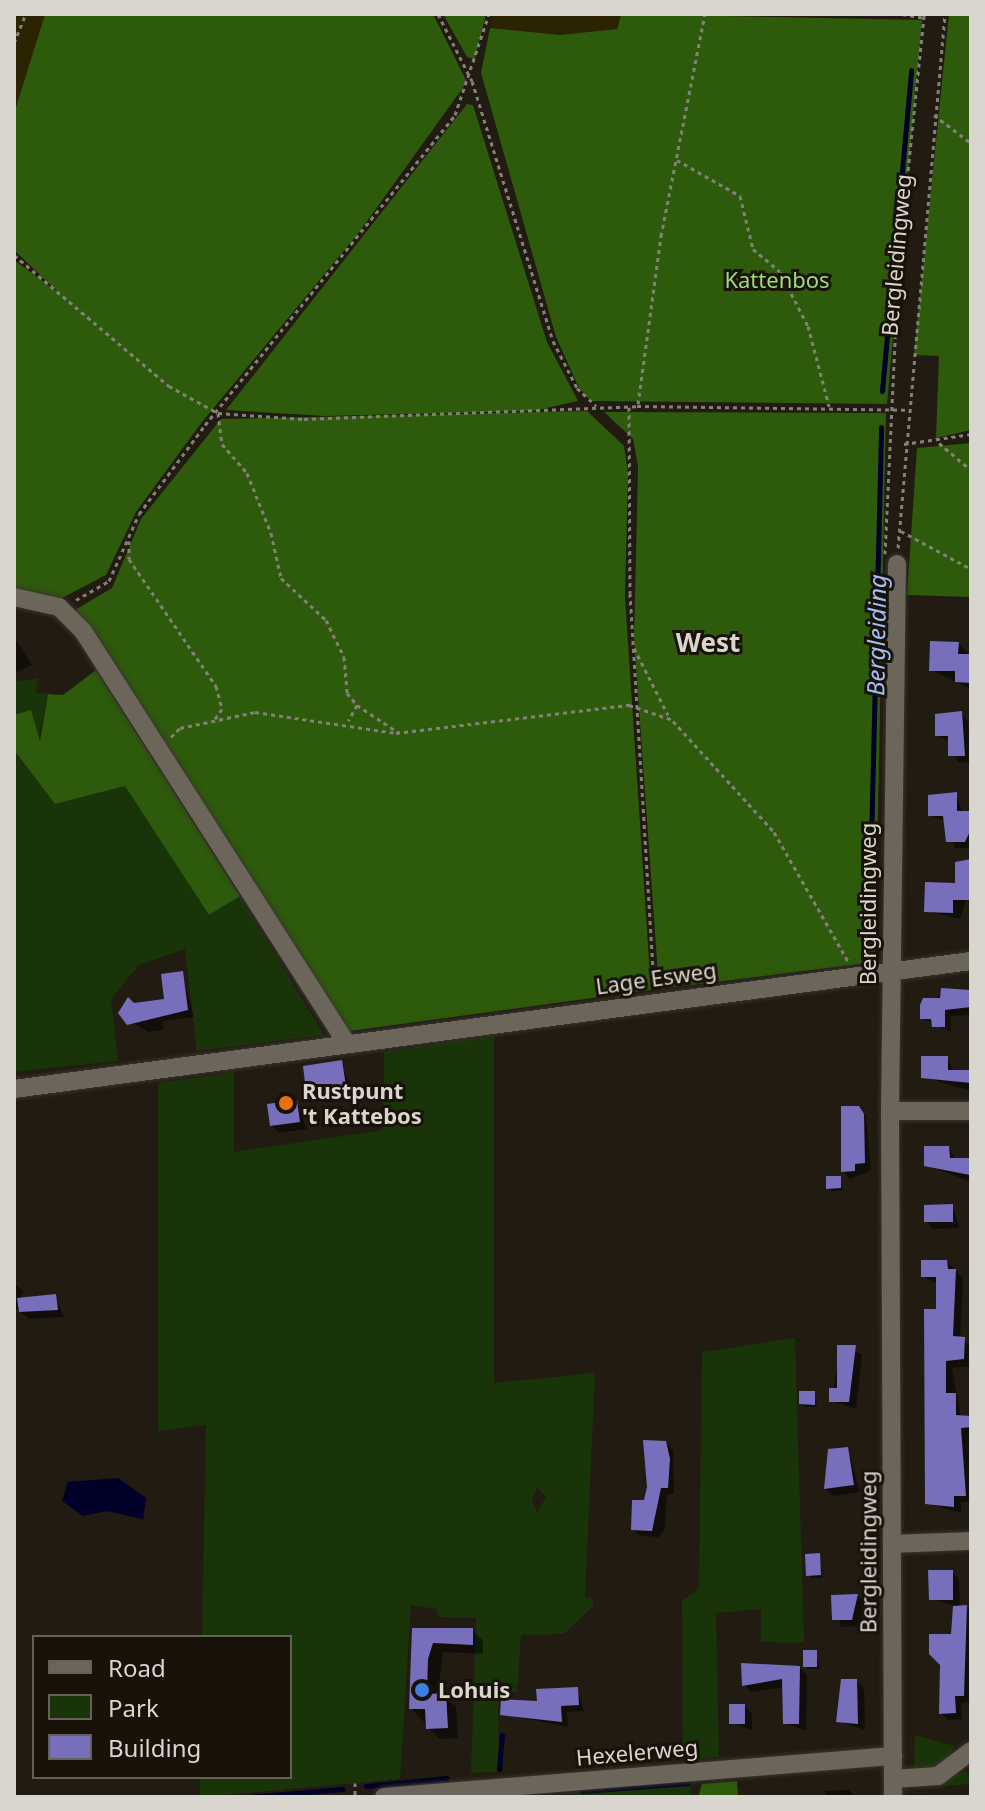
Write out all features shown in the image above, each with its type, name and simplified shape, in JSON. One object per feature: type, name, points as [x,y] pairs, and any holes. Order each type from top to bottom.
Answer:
[{"type":"street","name":"Bergleidingweg","points":[[891,563],[893,1788]]},
{"type":"street","points":[[14,597],[59,607],[159,751],[347,1044]]},
{"type":"street","name":"Lage Esweg","points":[[14,1089],[971,961]]},
{"type":"street","points":[[890,1111],[971,1111]]},
{"type":"street","points":[[892,1544],[971,1541]]},
{"type":"street","points":[[893,1788],[938,1776],[971,1751]]},
{"type":"street","name":"Hexelerweg","points":[[384,1797],[554,1790],[893,1756]]},
{"type":"path","points":[[14,43],[26,14]]},
{"type":"path","points":[[438,14],[472,81],[553,341],[583,396],[599,407]]},
{"type":"path","points":[[59,607],[105,585],[129,536],[218,413],[391,200],[472,81],[489,14]]},
{"type":"path","points":[[637,406],[677,160],[705,14]]},
{"type":"path","points":[[902,14],[924,16]]},
{"type":"path","name":"Bergleidingweg","points":[[891,563],[900,529],[904,444],[945,14]]},
{"type":"path","name":"Bergleidingweg","points":[[891,563],[889,410],[924,16]]},
{"type":"path","points":[[934,115],[971,143]]},
{"type":"path","points":[[677,160],[740,196],[753,249],[780,272],[808,326],[830,408]]},
{"type":"path","points":[[14,255],[169,386],[218,413],[304,419],[629,406],[907,410]]},
{"type":"path","points":[[578,408],[583,396]]},
{"type":"path","points":[[629,406],[632,643],[639,706],[647,929],[658,1002]]},
{"type":"path","points":[[218,413],[222,444],[247,473],[271,533],[281,578],[326,620],[357,705],[399,733]]},
{"type":"path","points":[[904,444],[936,442],[971,434]]},
{"type":"path","points":[[936,442],[971,470]]},
{"type":"path","points":[[900,529],[971,569]]},
{"type":"path","points":[[129,536],[129,559],[222,703],[238,715]]},
{"type":"path","points":[[119,561],[129,559]]},
{"type":"path","points":[[632,643],[673,720],[774,832],[854,976]]},
{"type":"path","points":[[215,719],[222,703]]},
{"type":"path","points":[[348,722],[357,705]]},
{"type":"path","points":[[159,751],[180,728],[238,715],[348,722],[399,733],[639,706],[673,720]]},
{"type":"path","points":[[355,1783],[355,1797]]},
{"type":"green space","points":[[45,14],[433,14],[467,82],[360,231],[202,422],[136,512],[106,575],[60,599],[14,597],[14,260],[59,293],[14,250],[14,113]]},
{"type":"green space","points":[[443,14],[486,14],[475,59],[467,57]]},
{"type":"green space","name":"Kattenbos","points":[[621,14],[922,20],[887,404],[591,401],[579,388],[556,337],[481,73],[490,28],[617,29]]},
{"type":"green space","points":[[949,14],[971,14],[971,430],[936,438],[939,356],[914,355]]},
{"type":"green space","points":[[467,104],[473,105],[547,342],[578,401],[533,411],[325,416],[226,410]]},
{"type":"green space","points":[[587,411],[624,446],[628,473],[625,597],[651,990],[350,1031],[75,610],[112,588],[141,519],[221,419]]},
{"type":"green space","points":[[604,412],[886,413],[875,962],[659,989],[634,638],[638,466],[633,439]]},
{"type":"green space","points":[[971,443],[971,597],[907,595],[917,448]]},
{"type":"green space","points":[[96,670],[240,896],[209,915],[125,786],[55,804],[14,750],[14,715],[31,710],[40,741],[48,694],[63,695]]},
{"type":"green space","points":[[38,678],[36,693],[48,694],[38,742],[31,711],[14,715],[14,682]]},
{"type":"green space","points":[[14,750],[55,804],[125,786],[209,915],[240,896],[324,1035],[197,1051],[185,949],[139,965],[111,999],[118,1061],[14,1072]]},
{"type":"green space","points":[[494,1035],[494,1383],[595,1373],[585,1597],[593,1598],[593,1606],[564,1634],[521,1635],[517,1692],[498,1692],[499,1772],[471,1773],[476,1618],[438,1617],[437,1609],[411,1605],[400,1779],[200,1797],[200,1779],[292,1779],[292,1635],[202,1635],[206,1425],[158,1431],[158,1083],[234,1072],[234,1152],[383,1130],[384,1052]],"holes":[[[537,1487],[546,1497],[537,1513],[532,1500]]]},
{"type":"green space","points":[[795,1338],[804,1643],[761,1642],[761,1609],[716,1613],[719,1757],[683,1760],[682,1601],[699,1588],[702,1352]]},
{"type":"green space","points":[[915,1735],[955,1746],[938,1772],[914,1773]]},
{"type":"green space","points":[[971,1771],[971,1784],[915,1788],[914,1783]]},
{"type":"green space","points":[[737,1781],[738,1797],[698,1797],[702,1784]]},
{"type":"green space","points":[[691,1786],[691,1797],[573,1797],[574,1793]]},
{"type":"sand","points":[[14,14],[45,14],[14,113]]},
{"type":"sand","points":[[493,14],[621,14],[617,29],[560,35],[490,28]]},
{"type":"water","points":[[118,1478],[146,1498],[143,1519],[107,1511],[83,1516],[62,1501],[68,1482]]},
{"type":"building","points":[[930,641],[959,642],[958,654],[971,654],[971,683],[955,682],[955,671],[929,671]]},
{"type":"building","points":[[962,711],[965,756],[948,756],[948,736],[935,736],[935,714]]},
{"type":"building","points":[[957,792],[957,811],[971,811],[971,829],[965,842],[946,842],[943,816],[928,816],[928,795]]},
{"type":"building","points":[[971,859],[971,900],[953,900],[953,913],[924,912],[925,882],[955,883],[955,862]]},
{"type":"building","points":[[183,971],[188,1010],[127,1025],[118,1013],[128,997],[134,1003],[164,999],[161,974]]},
{"type":"building","points":[[941,988],[971,990],[971,1007],[945,1010],[945,1027],[932,1027],[931,1019],[920,1019],[920,1005],[923,998],[940,998]]},
{"type":"building","points":[[921,1056],[948,1056],[948,1070],[971,1070],[971,1083],[921,1078]]},
{"type":"building","points":[[342,1060],[346,1086],[306,1091],[303,1066]]},
{"type":"building","points":[[297,1100],[300,1122],[270,1126],[267,1104]]},
{"type":"building","points":[[841,1106],[859,1106],[864,1114],[865,1163],[855,1164],[855,1171],[841,1172]]},
{"type":"building","points":[[924,1146],[949,1146],[950,1158],[970,1158],[970,1175],[924,1166]]},
{"type":"building","points":[[826,1176],[841,1176],[841,1188],[826,1189]]},
{"type":"building","points":[[953,1204],[953,1222],[924,1222],[924,1205]]},
{"type":"building","points":[[921,1260],[947,1260],[948,1269],[956,1269],[953,1336],[965,1337],[964,1359],[946,1361],[946,1393],[956,1393],[956,1415],[971,1416],[971,1427],[961,1428],[966,1496],[954,1496],[954,1507],[925,1504],[924,1309],[936,1309],[936,1277],[921,1277]]},
{"type":"building","points":[[56,1294],[58,1310],[19,1312],[17,1298]]},
{"type":"building","points":[[837,1345],[856,1345],[849,1402],[829,1402],[829,1388],[837,1388]]},
{"type":"building","points":[[799,1391],[815,1391],[815,1405],[799,1404]]},
{"type":"building","points":[[643,1440],[666,1441],[670,1459],[668,1488],[661,1488],[652,1531],[631,1530],[632,1500],[644,1500],[647,1487]]},
{"type":"building","points":[[848,1447],[854,1485],[824,1489],[828,1449]]},
{"type":"building","points":[[820,1553],[821,1575],[806,1576],[805,1554]]},
{"type":"building","points":[[928,1570],[953,1570],[953,1600],[929,1600]]},
{"type":"building","points":[[858,1594],[852,1620],[832,1620],[831,1595]]},
{"type":"building","points":[[967,1605],[964,1696],[955,1696],[956,1713],[939,1714],[940,1665],[929,1654],[929,1634],[951,1634],[953,1606]]},
{"type":"building","points":[[412,1628],[473,1628],[473,1645],[433,1643],[428,1659],[427,1694],[446,1693],[448,1728],[426,1729],[425,1709],[409,1709]]},
{"type":"building","points":[[803,1650],[817,1650],[817,1667],[803,1667]]},
{"type":"building","points":[[741,1663],[800,1666],[799,1724],[783,1724],[782,1679],[742,1686]]},
{"type":"building","points":[[841,1679],[857,1679],[858,1724],[836,1722]]},
{"type":"building","points":[[578,1687],[579,1705],[561,1706],[562,1722],[500,1715],[501,1699],[537,1701],[536,1689]]},
{"type":"building","points":[[729,1704],[745,1704],[745,1724],[729,1724]]},
{"type":"waterway","name":"Bergleiding","points":[[882,391],[911,70]]},
{"type":"waterway","name":"Bergleiding","points":[[871,842],[881,427]]},
{"type":"waterway","points":[[499,1769],[502,1735]]},
{"type":"waterway","points":[[366,1786],[447,1778]]},
{"type":"waterway","points":[[582,1791],[688,1783]]},
{"type":"waterway","points":[[248,1797],[343,1789]]},
{"type":"place","name":"Rustpunt 't Kattebos","points":[[286,1103]]},
{"type":"place","name":"Lohuis","points":[[422,1690]]},
{"type":"district","name":"West","points":[[708,643]]}]
